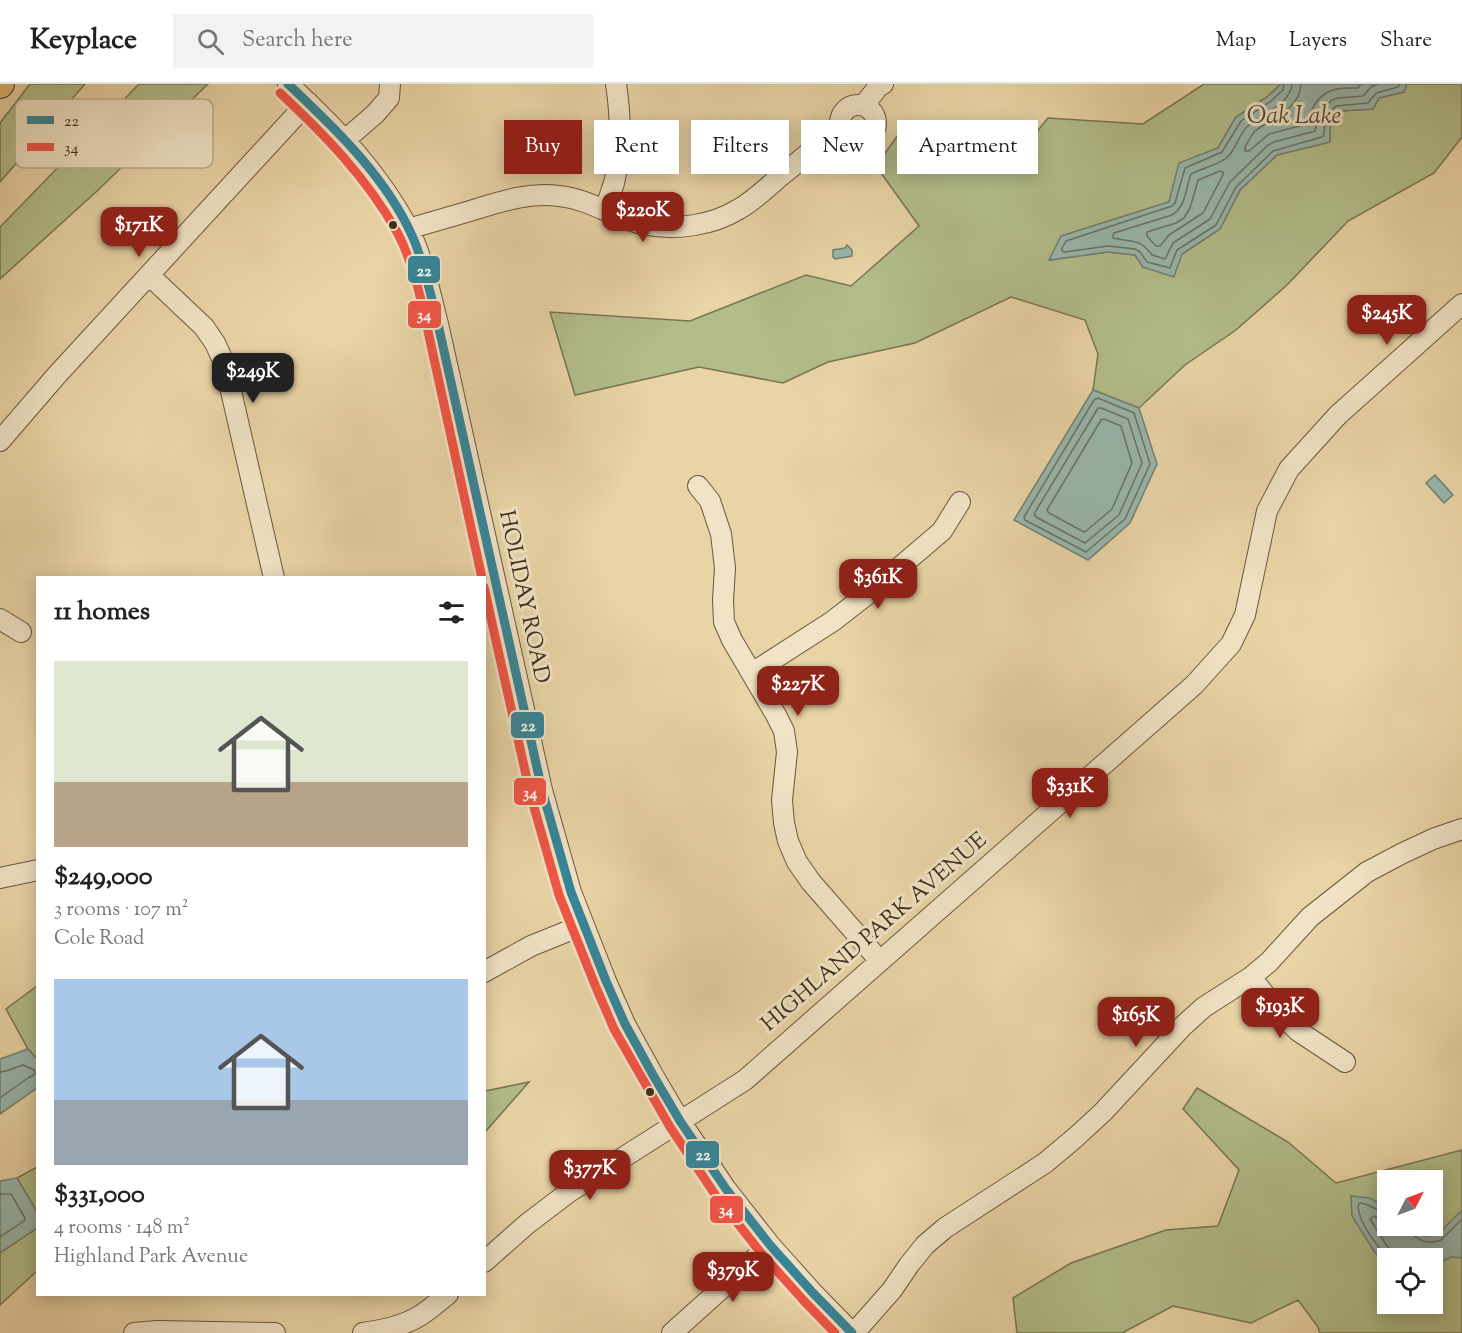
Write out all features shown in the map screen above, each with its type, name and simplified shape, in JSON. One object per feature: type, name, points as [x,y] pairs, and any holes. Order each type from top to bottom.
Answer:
[{"type":"street","name":"HOLIDAY ROAD","points":[[288,84],[345,140],[381,184],[408,229],[419,256],[438,324],[486,576]]},
{"type":"street","points":[[345,140],[375,114],[389,98],[390,84]]},
{"type":"street","points":[[604,210],[614,183],[619,156],[621,128],[616,84]]},
{"type":"street","points":[[863,106],[883,84]]},
{"type":"street","points":[[0,441],[56,376],[308,102]]},
{"type":"street","points":[[839,120],[845,110],[856,105],[863,106],[872,112],[875,120]]},
{"type":"street","points":[[408,229],[513,198],[536,195],[560,196],[578,200],[645,225],[693,226],[717,220],[738,210],[801,159]]},
{"type":"street","points":[[149,275],[204,327],[215,343],[225,365],[274,576]]},
{"type":"street","name":"HIGHLAND PARK AVENUE","points":[[486,1260],[527,1224],[569,1192],[745,1080],[1194,685],[1231,644],[1245,615],[1267,511],[1289,469],[1338,415],[1462,304]]},
{"type":"street","points":[[698,486],[710,501],[721,534],[725,568],[724,622],[784,731],[787,752],[782,789],[788,841],[797,862],[811,882],[880,961]]},
{"type":"street","points":[[752,673],[833,621],[874,590],[942,531],[960,502]]},
{"type":"street","name":"HOLIDAY ROAD","points":[[486,577],[494,619],[571,892],[625,1024],[680,1121],[726,1189],[770,1245],[853,1333]]},
{"type":"street","points":[[0,619],[21,632]]},
{"type":"street","points":[[853,1333],[892,1290],[926,1245],[945,1228],[1046,1163],[1103,1112],[1183,1026],[1204,1007],[1251,977],[1269,962],[1310,916],[1367,872],[1433,839],[1462,829]]},
{"type":"street","points":[[0,878],[36,870]]},
{"type":"street","points":[[486,971],[531,946],[583,925]]},
{"type":"street","points":[[1251,977],[1276,1009],[1299,1030],[1344,1062]]},
{"type":"street","points":[[672,1333],[770,1245]]},
{"type":"street","points":[[363,1333],[402,1324],[422,1315],[446,1296]]},
{"type":"street","points":[[134,1333],[157,1330],[275,1333]]},
{"type":"green space","points":[[30,84],[85,84],[72,99],[18,99]]},
{"type":"green space","points":[[139,84],[208,84],[192,99],[124,99]]},
{"type":"green space","points":[[1204,84],[1281,84],[1267,97],[1236,117],[1218,148],[1180,163],[1169,202],[1061,236],[1050,260],[1108,252],[1135,255],[1143,267],[1182,254],[1220,229],[1240,190],[1277,155],[1330,142],[1330,121],[1339,111],[1373,109],[1379,98],[1404,92],[1407,84],[1462,84],[1462,137],[1434,173],[1348,221],[1287,285],[1236,330],[1185,365],[1139,408],[1093,390],[1098,354],[1085,320],[1011,297],[915,343],[828,362],[783,383],[699,367],[575,395],[550,312],[690,321],[806,275],[851,286],[919,226],[882,174],[885,174],[885,153],[897,136],[897,174],[1038,174],[1038,130],[1048,118],[1143,124]]},
{"type":"green space","points":[[15,104],[15,165],[0,182],[0,123]]},
{"type":"green space","points":[[57,168],[121,168],[0,279],[0,227]]},
{"type":"green space","points":[[36,987],[36,1058],[28,1049],[6,1009]]},
{"type":"green space","points":[[529,1082],[486,1131],[486,1091]]},
{"type":"green space","points":[[1197,1088],[1288,1142],[1336,1183],[1377,1172],[1377,1236],[1443,1236],[1443,1170],[1386,1170],[1462,1150],[1462,1333],[1320,1333],[1298,1300],[1251,1323],[1173,1306],[1122,1333],[1017,1333],[1013,1298],[1071,1263],[1166,1230],[1218,1226],[1239,1170],[1183,1109]]},
{"type":"green space","points":[[36,1168],[36,1210],[17,1178]]},
{"type":"green space","points":[[36,1229],[36,1272],[0,1305],[0,1253]]},
{"type":"water","name":"Oak Lake","points":[[1281,84],[1407,84],[1404,92],[1379,98],[1373,109],[1339,111],[1330,121],[1330,142],[1277,155],[1240,190],[1220,229],[1182,254],[1174,277],[1143,267],[1135,255],[1108,252],[1049,260],[1061,236],[1169,202],[1179,163],[1218,148],[1236,117],[1267,97]]},
{"type":"water","points":[[847,245],[852,250],[852,256],[835,259],[833,257],[833,250],[845,248]]},
{"type":"water","points":[[1093,390],[1139,408],[1157,464],[1130,523],[1088,560],[1014,520]]},
{"type":"water","points":[[1435,475],[1453,495],[1444,503],[1426,483]]},
{"type":"water","points":[[28,1049],[36,1058],[36,1089],[0,1114],[0,1059]]},
{"type":"water","points":[[17,1178],[36,1210],[36,1229],[0,1253],[0,1181]]},
{"type":"water","points":[[1351,1196],[1370,1198],[1377,1202],[1377,1236],[1443,1236],[1443,1229],[1462,1210],[1462,1258],[1452,1257],[1443,1261],[1443,1248],[1377,1248],[1377,1255],[1352,1216]]},
{"type":"transit line","name":"22","points":[[288,84],[342,137],[375,176],[403,218],[418,250],[438,324],[542,790],[571,892],[625,1024],[680,1121],[726,1189],[770,1245],[852,1333]]},
{"type":"transit line","name":"34","points":[[280,93],[313,124],[358,175],[385,212],[404,247],[421,298],[482,576]]},
{"type":"transit line","name":"34","points":[[486,596],[530,793],[559,895],[614,1029],[670,1127],[716,1196],[761,1253],[835,1333]]}]
